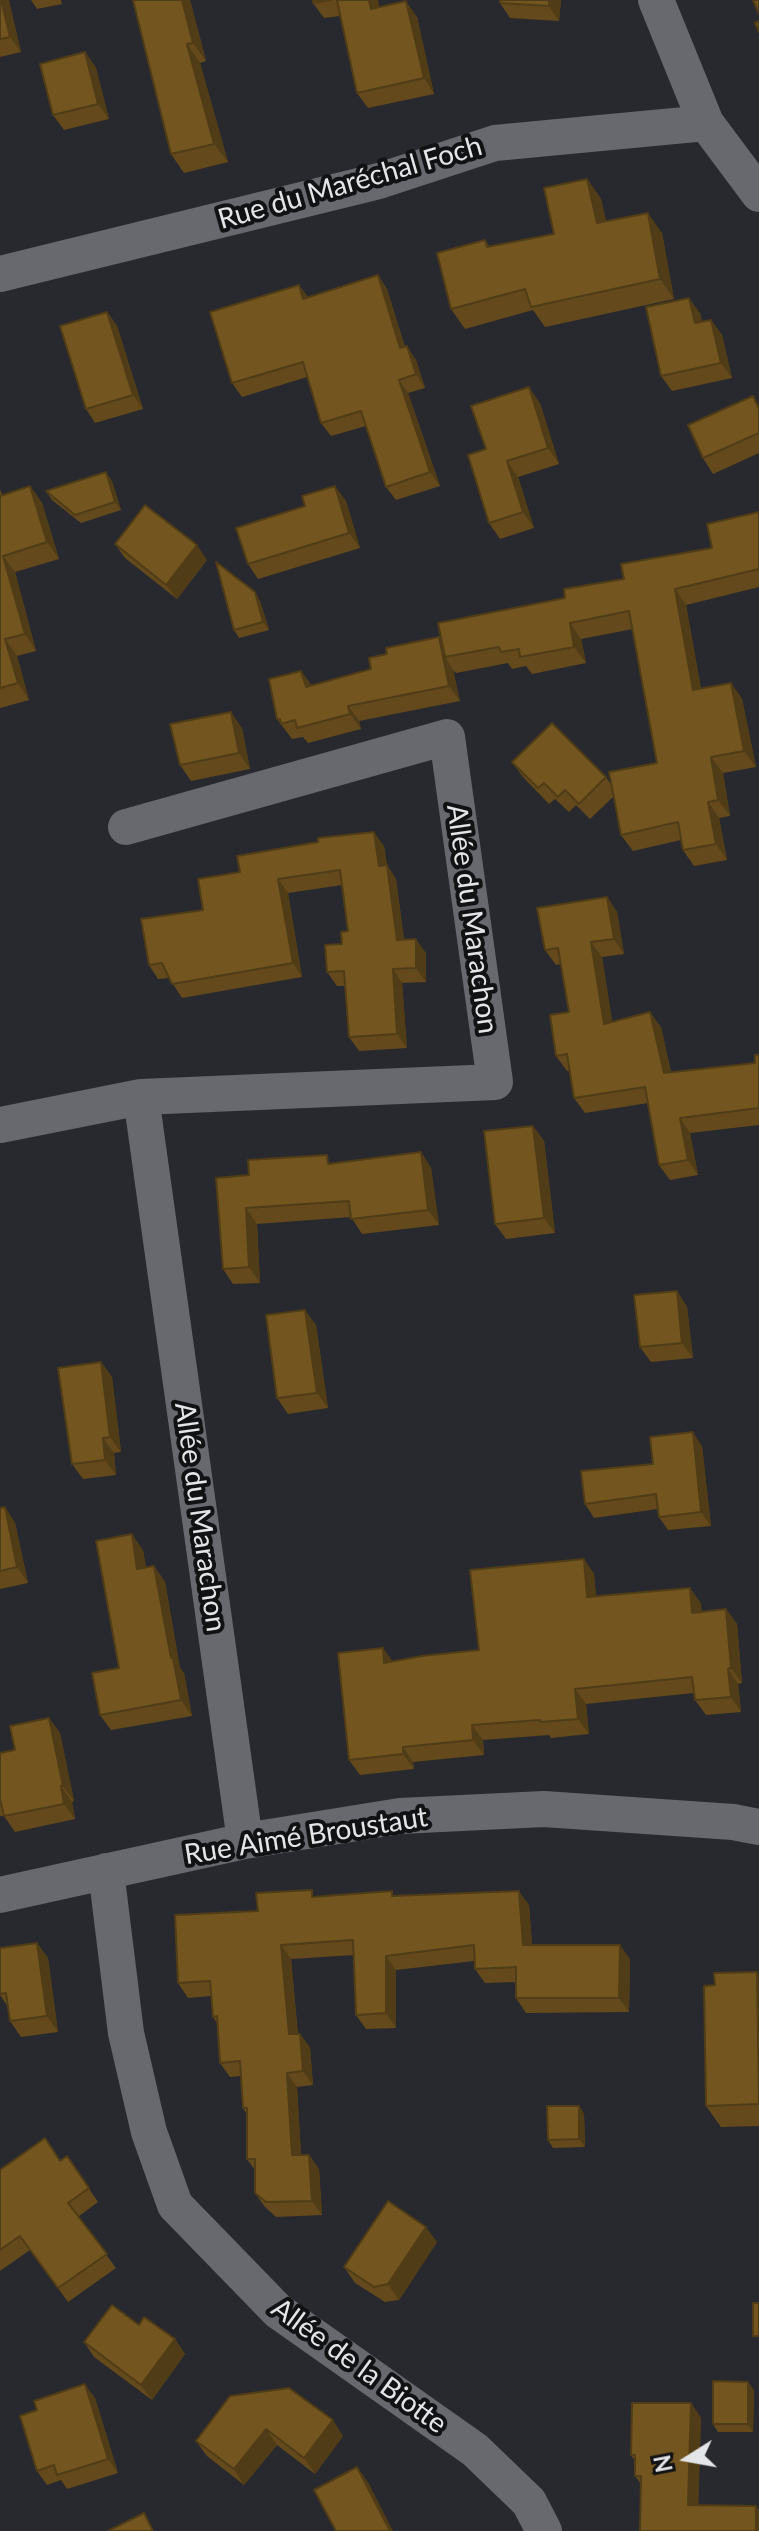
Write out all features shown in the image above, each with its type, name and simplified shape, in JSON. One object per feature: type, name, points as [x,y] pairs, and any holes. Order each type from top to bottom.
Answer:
[{"type":"street","points":[[656,0],[706,123],[759,194]]},
{"type":"street","name":"Rue du Maréchal Foch","points":[[0,274],[379,181],[495,143],[706,123]]},
{"type":"street","name":"Allée du Marachon","points":[[0,1125],[141,1097],[495,1082],[447,737],[126,827]]},
{"type":"street","name":"Allée du Marachon","points":[[141,1097],[245,1841]]},
{"type":"street","name":"Rue Aimé Broustaut","points":[[0,1895],[245,1841],[400,1816],[544,1809],[733,1822],[759,1827]]},
{"type":"street","name":"Allée de la Biotte","points":[[106,1871],[126,2033],[149,2132],[175,2205],[278,2311],[475,2450],[529,2502],[544,2531]]},
{"type":"building","points":[[0,0],[10,37],[0,39]]},
{"type":"building","points":[[133,0],[182,0],[193,43],[187,44],[214,144],[171,154]]},
{"type":"building","points":[[337,0],[369,0],[371,9],[406,1],[424,78],[357,93]]},
{"type":"building","points":[[500,0],[549,0],[549,6],[500,3]]},
{"type":"building","points":[[753,0],[759,0],[759,14]]},
{"type":"building","points":[[85,52],[98,104],[53,115],[40,64]]},
{"type":"building","points":[[587,179],[597,223],[648,213],[660,279],[531,307],[525,289],[451,309],[437,253],[485,240],[487,247],[554,234],[544,188]]},
{"type":"building","points":[[378,275],[400,348],[407,346],[416,374],[399,380],[430,472],[386,487],[361,411],[321,423],[303,362],[232,383],[210,312],[299,285],[303,299]]},
{"type":"building","points":[[689,298],[695,323],[711,320],[721,363],[661,376],[646,307]]},
{"type":"building","points":[[107,312],[133,395],[86,409],[60,326]]},
{"type":"building","points":[[529,387],[548,448],[507,461],[523,512],[489,523],[468,455],[486,449],[471,406]]},
{"type":"building","points":[[753,396],[759,409],[759,433],[703,458],[688,425]]},
{"type":"building","points":[[106,472],[115,502],[75,515],[46,491]]},
{"type":"building","points":[[30,486],[47,542],[3,556],[25,634],[5,639],[18,683],[0,688],[0,496]]},
{"type":"building","points":[[335,486],[349,533],[248,564],[236,528],[305,506],[302,496]]},
{"type":"building","points":[[145,505],[197,545],[166,585],[115,544]]},
{"type":"building","points":[[759,512],[759,569],[675,589],[693,690],[731,683],[744,751],[711,757],[718,800],[708,802],[716,844],[683,850],[678,822],[621,835],[609,772],[657,763],[629,611],[570,623],[574,647],[520,657],[519,649],[501,652],[499,647],[445,657],[438,623],[565,598],[564,589],[624,579],[621,564],[712,548],[707,524]]},
{"type":"building","points":[[216,562],[255,592],[263,622],[234,630]]},
{"type":"building","points":[[439,637],[449,686],[348,706],[350,714],[297,728],[295,720],[281,724],[277,719],[269,679],[301,671],[306,687],[371,669],[369,658],[387,654],[386,648]]},
{"type":"building","points":[[231,712],[239,753],[180,765],[170,724]]},
{"type":"building","points":[[552,723],[606,777],[579,804],[565,790],[558,797],[544,783],[538,788],[512,762]]},
{"type":"building","points":[[374,832],[379,866],[387,865],[397,940],[416,939],[416,968],[393,969],[397,1034],[349,1037],[344,971],[327,972],[325,945],[342,944],[341,932],[348,931],[340,870],[278,879],[293,963],[172,984],[162,963],[149,965],[141,919],[203,910],[198,879],[240,872],[237,856],[318,842],[318,838]]},
{"type":"building","points":[[607,897],[614,939],[591,942],[604,1024],[650,1012],[664,1073],[755,1063],[755,1055],[759,1055],[759,1108],[680,1118],[688,1160],[659,1165],[645,1087],[574,1098],[567,1054],[556,1056],[550,1015],[569,1012],[558,948],[545,950],[537,908]]},
{"type":"building","points":[[533,1126],[544,1218],[495,1224],[484,1131]]},
{"type":"building","points":[[421,1152],[428,1210],[351,1219],[349,1201],[246,1208],[249,1267],[223,1269],[216,1178],[249,1175],[248,1160],[327,1155],[328,1164]]},
{"type":"building","points":[[677,1291],[682,1343],[640,1347],[634,1295]]},
{"type":"building","points":[[305,1310],[317,1393],[277,1398],[266,1315]]},
{"type":"building","points":[[101,1362],[110,1437],[103,1438],[105,1460],[72,1464],[58,1368]]},
{"type":"building","points":[[693,1432],[701,1512],[659,1517],[656,1494],[585,1504],[581,1471],[653,1464],[650,1437]]},
{"type":"building","points":[[5,1507],[17,1567],[0,1571],[0,1508]]},
{"type":"building","points":[[132,1534],[137,1569],[154,1566],[181,1700],[100,1715],[92,1673],[119,1668],[96,1541]]},
{"type":"building","points":[[584,1559],[587,1597],[690,1588],[692,1613],[726,1609],[731,1697],[695,1700],[692,1677],[575,1689],[578,1719],[472,1725],[473,1740],[403,1747],[403,1754],[349,1760],[338,1653],[383,1648],[384,1663],[479,1650],[470,1570]]},
{"type":"building","points":[[49,1718],[64,1804],[4,1816],[0,1799],[0,1753],[15,1750],[10,1726]]},
{"type":"building","points":[[312,1890],[312,1897],[392,1891],[392,1896],[519,1891],[523,1945],[620,1945],[619,1998],[516,1998],[516,1967],[475,1969],[474,1945],[386,1956],[386,2013],[356,2015],[353,1940],[281,1945],[289,2034],[300,2034],[303,2071],[287,2073],[292,2155],[309,2155],[312,2201],[266,2202],[255,2193],[255,2159],[247,2159],[247,2108],[243,2108],[240,2061],[220,2063],[217,2016],[213,2017],[210,1981],[178,1983],[175,1915],[258,1911],[256,1893]]},
{"type":"building","points":[[37,1943],[47,2016],[10,2021],[6,1993],[0,1994],[0,1948]]},
{"type":"building","points":[[757,1972],[759,2104],[706,2106],[704,1986],[715,1985],[714,1973]]},
{"type":"building","points":[[547,2106],[579,2106],[579,2139],[548,2140]]},
{"type":"building","points":[[45,2138],[60,2161],[67,2156],[89,2188],[68,2203],[107,2254],[58,2288],[20,2236],[0,2250],[0,2170]]},
{"type":"building","points":[[388,2201],[426,2227],[388,2284],[374,2287],[344,2267]]},
{"type":"building","points":[[753,2303],[759,2303],[759,2336],[753,2336]]},
{"type":"building","points":[[112,2305],[139,2325],[144,2317],[175,2339],[141,2385],[84,2342]]},
{"type":"building","points":[[713,2381],[748,2382],[748,2424],[713,2424]]},
{"type":"building","points":[[85,2384],[108,2459],[57,2475],[54,2465],[37,2471],[20,2416],[37,2410],[34,2401]]},
{"type":"building","points":[[289,2388],[333,2420],[304,2458],[266,2429],[234,2469],[196,2441],[230,2396]]},
{"type":"building","points":[[632,2403],[691,2403],[688,2505],[756,2506],[756,2531],[640,2531],[641,2476],[635,2476],[635,2455],[631,2455]]},
{"type":"building","points":[[357,2467],[390,2531],[336,2531],[314,2490]]},
{"type":"building","points":[[144,2513],[153,2531],[108,2531]]}]
